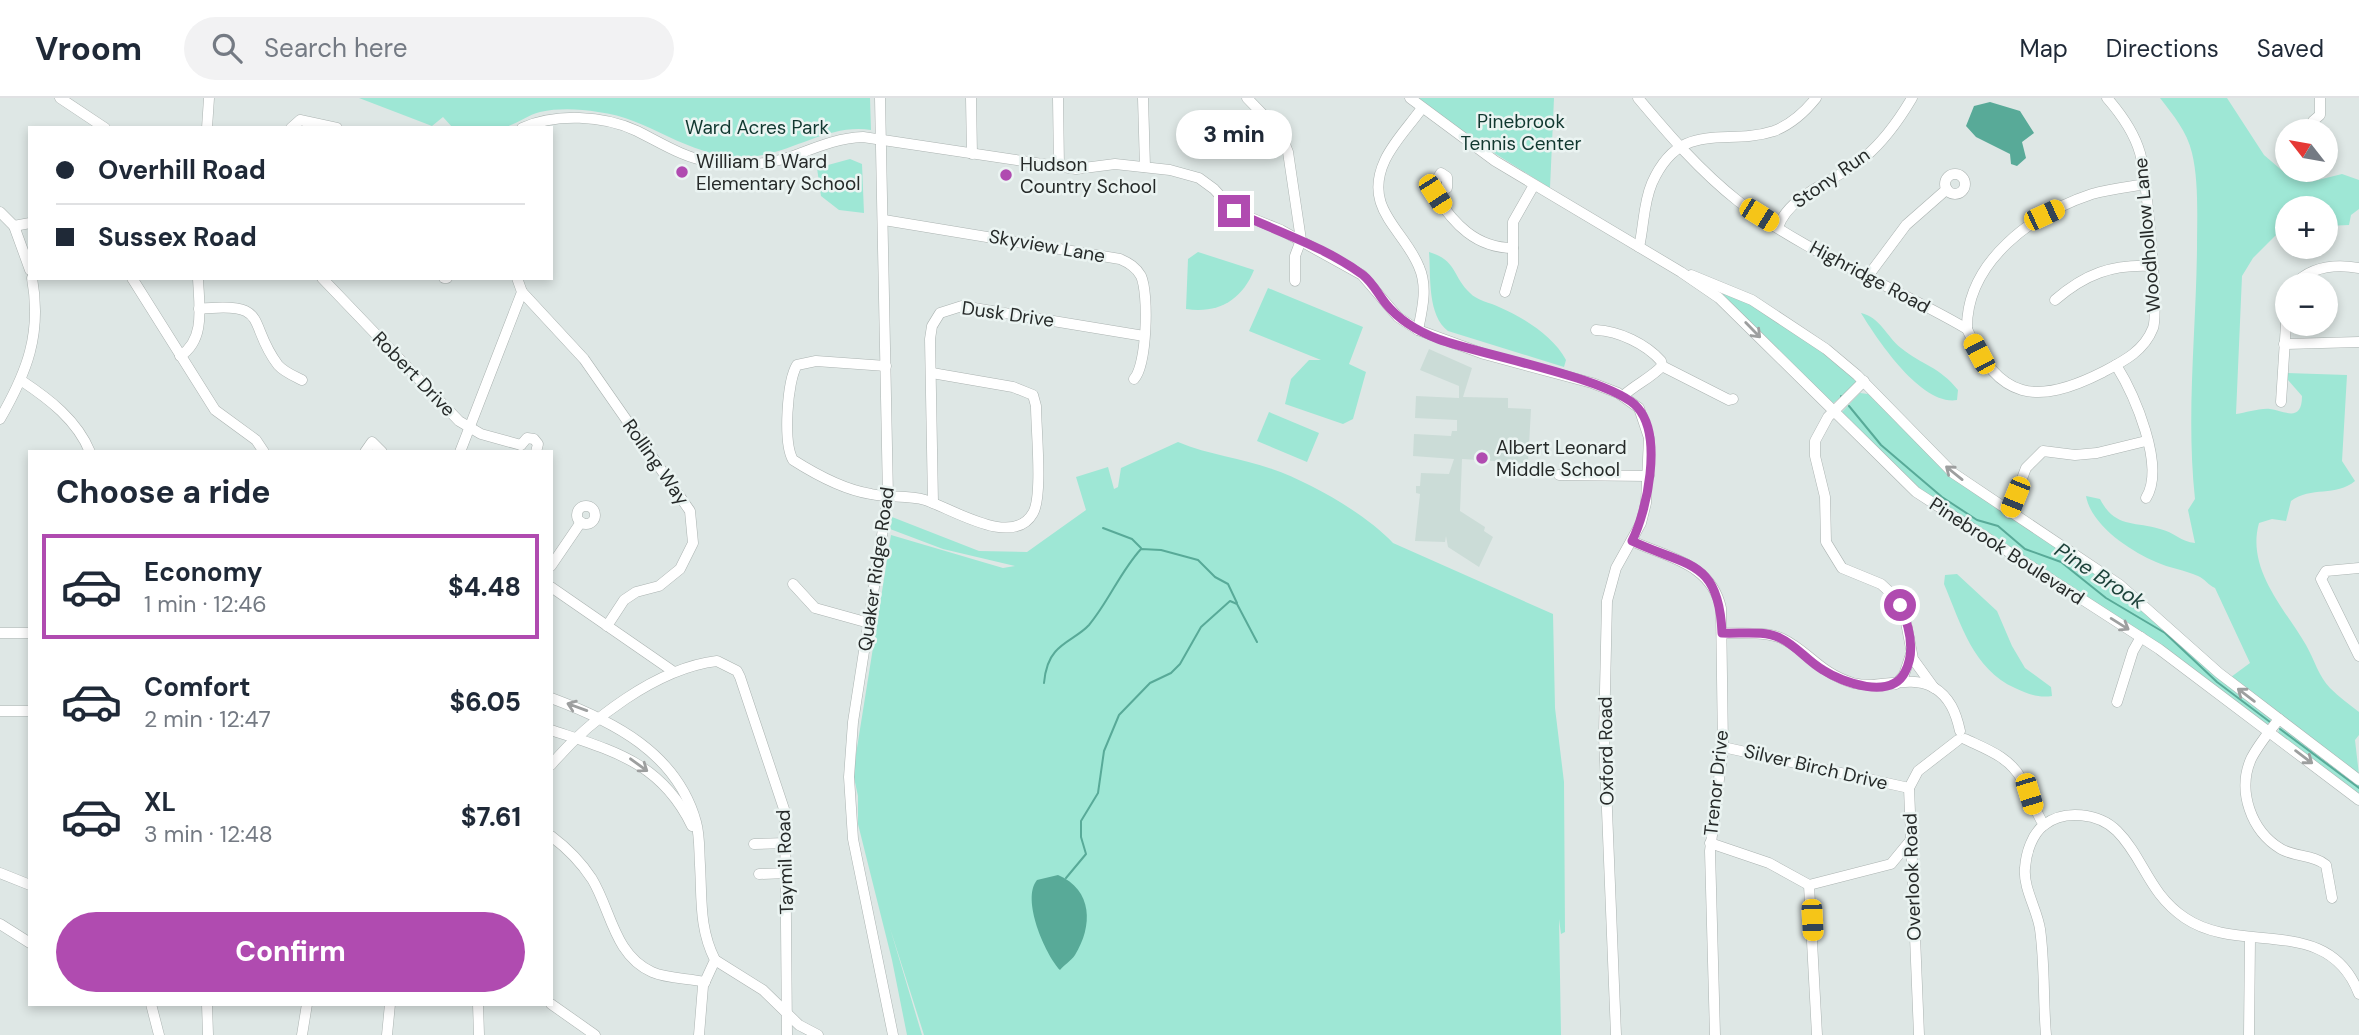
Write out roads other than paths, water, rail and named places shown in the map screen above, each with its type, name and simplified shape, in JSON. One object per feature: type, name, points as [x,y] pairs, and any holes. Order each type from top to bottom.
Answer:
[{"type":"street","points":[[60,98],[102,126]]},
{"type":"street","name":"Quaker Ridge Road","points":[[880,98],[888,497],[851,745],[851,819],[856,859],[894,1035]]},
{"type":"street","points":[[971,98],[972,154]]},
{"type":"street","points":[[1058,98],[1059,167]]},
{"type":"street","points":[[1143,98],[1145,167]]},
{"type":"street","points":[[1247,98],[1280,132],[1289,152],[1301,240],[1295,256],[1296,281]]},
{"type":"street","name":"Pinebrook Boulevard","points":[[1410,98],[1478,149],[1681,272],[1719,299],[1898,477],[1925,498],[2141,637],[2359,800]]},
{"type":"street","name":"Highridge Road","points":[[1638,98],[1680,148],[1740,202],[1778,227],[1967,329]]},
{"type":"street","points":[[1639,247],[1649,191],[1663,164],[1680,148],[1711,137],[1771,132],[1797,119],[1816,98]]},
{"type":"street","name":"Stony Run","points":[[1778,227],[1787,208],[1855,166],[1881,142],[1912,98]]},
{"type":"street","name":"Woodhollow Lane","points":[[2108,98],[2119,110],[2139,150],[2146,184],[2152,265],[2153,328],[2141,349],[2116,365]]},
{"type":"street","points":[[2315,119],[2320,115],[2320,98]]},
{"type":"street","points":[[206,99],[207,126]]},
{"type":"street","points":[[1418,330],[1423,279],[1419,265],[1387,219],[1379,184],[1384,161],[1393,145],[1422,108]]},
{"type":"street","points":[[530,126],[557,119],[601,120],[634,130],[691,157],[708,162],[744,165],[799,154],[845,138],[881,140],[1086,170],[1115,164],[1145,167],[1199,178],[1214,189],[1234,211],[1301,240],[1362,275],[1398,317],[1418,330],[1484,354],[1592,383],[1623,396],[1662,366]]},
{"type":"street","points":[[293,126],[300,120],[328,126]]},
{"type":"street","points":[[2146,184],[2095,193],[2073,201],[2044,215],[2018,233],[1990,263],[1977,285],[1969,304],[1967,329],[1979,354],[2000,379],[2029,394],[2075,385],[2116,365],[2141,410],[2152,482],[2146,498]]},
{"type":"street","points":[[1505,292],[1513,264],[1513,222],[1534,185]]},
{"type":"street","points":[[1868,276],[1906,225],[1947,190]]},
{"type":"street","points":[[1435,194],[1446,211],[1468,234],[1495,248],[1513,248]]},
{"type":"street","points":[[0,212],[14,226],[28,264]]},
{"type":"street","name":"Skyview Lane","points":[[884,220],[1120,259],[1135,268],[1142,278],[1144,337],[1140,370],[1134,379]]},
{"type":"street","points":[[14,226],[28,223]]},
{"type":"street","points":[[2055,300],[2077,281],[2095,272],[2115,267],[2152,265]]},
{"type":"street","points":[[2308,273],[2333,266],[2359,268]]},
{"type":"street","name":"Pinebrook Boulevard","points":[[1681,272],[1726,288],[1795,326],[1864,382],[1937,458],[2009,513],[2114,581],[2219,673],[2359,780]]},
{"type":"street","points":[[0,419],[22,381],[34,327],[32,280]]},
{"type":"street","points":[[133,280],[215,410],[256,440],[263,450]]},
{"type":"street","points":[[180,356],[196,341],[198,280]]},
{"type":"street","name":"Robert Drive","points":[[325,280],[469,428],[522,448],[527,438],[534,439],[538,444],[536,450]]},
{"type":"street","points":[[461,450],[522,292],[518,280]]},
{"type":"street","points":[[1719,299],[1720,292],[1726,288]]},
{"type":"street","name":"Rolling Way","points":[[522,292],[584,359],[690,511],[693,543],[680,569],[659,586],[624,600],[607,626]]},
{"type":"street","points":[[199,309],[232,307],[247,312],[255,318],[279,366],[302,380]]},
{"type":"street","name":"Dusk Drive","points":[[933,503],[932,326],[940,313],[952,307],[1041,318],[1144,337]]},
{"type":"street","points":[[1596,330],[1612,331],[1627,337],[1658,357],[1662,366],[1729,400],[1733,399]]},
{"type":"street","points":[[2281,402],[2285,336]]},
{"type":"street","points":[[2284,344],[2359,342]]},
{"type":"street","points":[[886,366],[816,361],[797,365],[792,373],[788,425],[788,450],[793,460],[847,487],[888,497],[921,499],[978,523],[1006,528],[1032,515],[1038,492],[1036,406],[1033,395],[1013,387],[932,373]]},
{"type":"street","points":[[22,381],[65,415],[89,450]]},
{"type":"street","points":[[1864,382],[1833,412],[1818,433],[1814,449],[1825,497],[1828,547],[1846,571],[1881,584],[1891,592],[1905,617],[1911,654],[1922,675],[1951,705],[1961,737],[1997,754],[2013,767],[2044,825]]},
{"type":"street","name":"Oxford Road","points":[[1616,1035],[1604,735],[1607,600],[1616,568],[1632,541],[1646,503],[1649,477],[1645,420],[1639,408],[1623,396]]},
{"type":"street","points":[[2009,513],[2026,468],[2043,451],[2075,455],[2097,453],[2146,441]]},
{"type":"street","points":[[366,450],[372,442],[380,450]]},
{"type":"street","points":[[1559,475],[1649,477]]},
{"type":"street","points":[[553,563],[581,523]]},
{"type":"street","name":"Trenor Drive","points":[[1632,541],[1688,563],[1707,578],[1719,599],[1723,747],[1710,843],[1715,1035]]},
{"type":"street","points":[[2359,568],[2335,568],[2326,571],[2322,577],[2323,587],[2359,656]]},
{"type":"street","points":[[793,584],[815,608],[869,623]]},
{"type":"street","points":[[553,588],[674,672],[637,692],[577,739],[553,763]]},
{"type":"street","points":[[0,633],[28,634]]},
{"type":"street","points":[[1722,633],[1772,635],[1796,647],[1830,674],[1868,686],[1913,682],[1934,688]]},
{"type":"street","points":[[2117,702],[2133,651],[2141,637]]},
{"type":"street","points":[[1896,684],[1904,676],[1911,654]]},
{"type":"street","name":"Taymil Road","points":[[674,672],[708,662],[723,663],[737,671],[748,694],[785,812],[788,873],[787,1035]]},
{"type":"street","points":[[553,699],[603,718],[640,742],[671,772],[687,798],[697,824],[701,921],[715,960],[763,990],[799,1025],[818,1035]]},
{"type":"street","points":[[0,711],[28,711]]},
{"type":"street","points":[[2279,719],[2247,769],[2245,794],[2249,808],[2261,831],[2279,848],[2326,865],[2332,898]]},
{"type":"street","points":[[553,731],[618,752],[648,771],[679,803],[698,839]]},
{"type":"street","name":"Overlook Road","points":[[1919,1035],[1909,788],[1918,772],[1961,737]]},
{"type":"street","name":"Silver Birch Drive","points":[[1723,747],[1909,788]]},
{"type":"street","points":[[2033,808],[2033,839],[2024,870],[2040,931],[2046,1035]]},
{"type":"street","points":[[2033,839],[2044,825],[2073,814],[2087,815],[2112,826],[2155,890],[2181,916],[2205,929],[2250,937],[2280,938],[2312,946],[2343,967],[2359,994]]},
{"type":"street","points":[[553,838],[577,859],[593,881],[621,943],[632,958],[653,972],[705,982]]},
{"type":"street","points":[[1710,843],[1769,863],[1809,885],[1891,864],[1910,840]]},
{"type":"street","points":[[754,844],[787,843]]},
{"type":"street","points":[[1891,864],[1912,874]]},
{"type":"street","points":[[0,873],[28,884]]},
{"type":"street","points":[[759,874],[788,873]]},
{"type":"street","points":[[1809,885],[1816,1035]]},
{"type":"street","points":[[0,924],[28,942]]},
{"type":"street","points":[[2249,1035],[2250,937]]},
{"type":"street","points":[[699,1035],[705,982],[715,960]]},
{"type":"street","points":[[553,1005],[595,1035]]},
{"type":"street","points":[[152,1006],[159,1035]]},
{"type":"street","points":[[207,1006],[208,1035]]},
{"type":"street","points":[[302,1035],[307,1006]]},
{"type":"street","points":[[387,1035],[390,1006]]},
{"type":"street","points":[[478,1006],[479,1035]]},
{"type":"waterway","name":"Pine Brook","points":[[1849,406],[1881,445],[1942,497],[1977,520],[1998,526],[2025,549],[2061,562],[2106,598],[2165,633],[2217,682],[2270,722]]},
{"type":"waterway","points":[[1103,528],[1132,539],[1141,548]]},
{"type":"waterway","points":[[1044,683],[1052,655],[1089,625],[1141,549],[1161,550],[1198,560],[1215,577],[1228,584],[1237,603]]},
{"type":"waterway","points":[[1066,878],[1086,854],[1081,837],[1081,821],[1098,793],[1104,751],[1119,715],[1150,683],[1171,673],[1180,664],[1201,627],[1230,601],[1237,604],[1257,642]]},
{"type":"waterway","name":"Pine Brook","points":[[2280,729],[2359,788]]},
{"type":"place","name":"William B Ward Elementary School","points":[[682,172]]},
{"type":"place","name":"Hudson Country School","points":[[1006,175]]},
{"type":"place","name":"Albert Leonard Middle School","points":[[1482,458]]},
{"type":"park label","name":"Ward Acres Park","points":[[757,127]]},
{"type":"park label","name":"Pinebrook Tennis Center","points":[[1521,132]]}]
